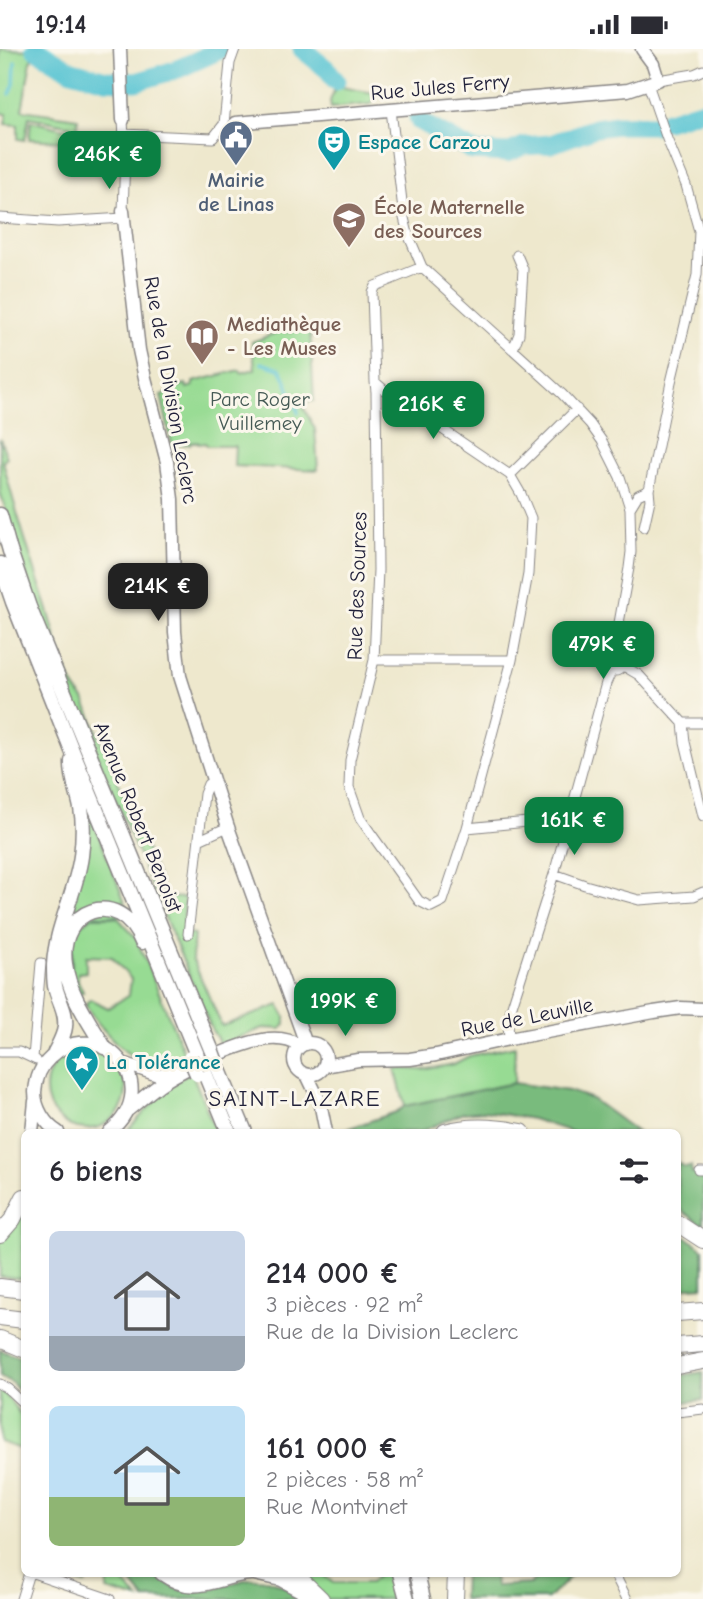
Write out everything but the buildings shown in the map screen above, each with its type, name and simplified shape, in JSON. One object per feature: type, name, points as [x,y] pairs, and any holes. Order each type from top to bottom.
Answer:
[{"type":"highway","points":[[457,1129],[499,1129]]},
{"type":"highway","points":[[0,1234],[13,1219],[21,1203]]},
{"type":"highway","points":[[681,1226],[703,1240]]},
{"type":"highway","points":[[0,1287],[21,1290]]},
{"type":"highway","points":[[681,1313],[703,1311]]},
{"type":"highway","points":[[0,1317],[21,1320]]},
{"type":"highway","points":[[0,1339],[21,1348]]},
{"type":"highway","points":[[681,1346],[703,1344]]},
{"type":"highway","points":[[681,1365],[703,1361]]},
{"type":"highway","points":[[298,1577],[319,1599]]},
{"type":"highway","points":[[455,1599],[456,1577]]},
{"type":"main road","name":"Avenue Robert Benoist","points":[[0,515],[29,607],[200,1063],[243,1129]]},
{"type":"main road","name":"Avenue Robert Benoist","points":[[0,564],[73,753],[228,1129]]},
{"type":"main road","points":[[55,1052],[66,1026],[55,986],[54,963],[58,933],[81,859],[83,835],[81,809],[72,773],[73,753]]},
{"type":"main road","points":[[104,1047],[77,1003],[65,963],[65,944],[72,926],[97,909],[121,914],[139,935],[200,1063],[219,1129]]},
{"type":"main road","points":[[168,1577],[174,1581],[195,1585],[231,1577]]},
{"type":"main road","points":[[272,1577],[281,1579],[319,1599]]},
{"type":"main road","points":[[401,1577],[407,1599]]},
{"type":"main road","points":[[418,1577],[423,1599]]},
{"type":"street","name":"Rue de la Division Leclerc","points":[[120,49],[124,215],[139,350],[167,462],[172,499],[175,632],[180,676],[228,827],[307,1048]]},
{"type":"street","points":[[123,134],[214,138],[229,124],[230,63],[235,49]]},
{"type":"street","points":[[644,50],[653,64],[656,109],[686,185],[699,231],[698,292],[671,382],[644,527]]},
{"type":"street","points":[[653,82],[703,70]]},
{"type":"street","name":"Rue Jules Ferry","points":[[229,124],[628,90],[653,82]]},
{"type":"street","points":[[391,110],[404,218],[422,267],[513,349],[590,424],[620,477],[630,508],[631,552],[615,645],[616,664],[606,683],[554,873],[511,1009],[509,1039]]},
{"type":"street","points":[[105,149],[124,149]]},
{"type":"street","points":[[0,218],[58,222],[124,215]]},
{"type":"street","points":[[513,349],[519,334],[523,269],[517,255]]},
{"type":"street","name":"Rue des Sources","points":[[422,267],[375,286],[372,292],[379,570],[374,660],[350,760],[349,787],[360,818],[419,901],[431,907],[443,901],[467,828]]},
{"type":"street","points":[[375,382],[510,475],[531,518],[528,574],[512,660],[467,828],[569,820]]},
{"type":"street","points":[[510,475],[577,409]]},
{"type":"street","points":[[630,508],[638,495],[649,490]]},
{"type":"street","points":[[374,660],[512,660]]},
{"type":"street","points":[[616,664],[639,675],[683,723],[703,816]]},
{"type":"street","points":[[683,723],[703,723]]},
{"type":"street","points":[[188,934],[204,794],[208,784],[214,782]]},
{"type":"street","points":[[199,840],[228,827]]},
{"type":"street","points":[[554,873],[585,885],[639,899],[694,896],[703,892]]},
{"type":"street","points":[[32,1129],[38,1061],[41,963]]},
{"type":"street","name":"Rue de Leuville","points":[[307,1048],[294,1063],[299,1071],[317,1071],[358,1060],[410,1059],[436,1055],[654,1011],[703,1009]]},
{"type":"street","points":[[123,1063],[158,1075],[200,1063],[245,1045],[276,1039],[294,1026],[295,1013]]},
{"type":"street","name":"Rue de Leuville","points":[[276,1039],[288,1048],[307,1048],[358,1060]]},
{"type":"street","points":[[38,1061],[79,1043],[104,1047],[123,1063],[129,1074],[132,1098],[128,1111]]},
{"type":"street","points":[[307,1048],[326,1057],[317,1071],[325,1129]]},
{"type":"street","points":[[0,1052],[19,1052],[38,1061]]},
{"type":"street","points":[[113,1129],[128,1111],[159,1085],[200,1063]]},
{"type":"street","points":[[35,1094],[44,1120],[54,1129]]},
{"type":"street","points":[[0,1384],[21,1401]]},
{"type":"street","points":[[681,1412],[703,1409]]},
{"type":"street","points":[[21,1599],[29,1577]]},
{"type":"street","points":[[43,1577],[110,1599]]},
{"type":"street","points":[[616,1577],[627,1599]]},
{"type":"green space","points":[[0,49],[33,50],[22,110],[78,118],[77,131],[107,133],[107,143],[79,142],[70,126],[29,117],[25,140],[18,139],[18,125],[5,124],[7,114],[0,113]]},
{"type":"green space","points":[[336,86],[374,93],[372,104],[331,108],[330,101]]},
{"type":"green space","points":[[31,121],[68,130],[75,142],[29,139]]},
{"type":"green space","name":"Parc Roger Vuillemey","points":[[310,330],[314,401],[301,403],[315,429],[318,470],[234,466],[235,446],[208,446],[198,442],[172,445],[161,395],[172,392],[171,388],[186,384],[187,388],[193,386],[193,382],[255,369],[252,342],[278,332]]},
{"type":"green space","points":[[0,438],[7,458],[3,461],[13,499],[66,670],[84,699],[166,897],[185,898],[183,933],[194,935],[192,958],[222,1026],[279,1005],[285,1017],[285,1024],[281,1029],[263,1028],[221,1045],[212,1030],[43,627],[0,492]]},
{"type":"green space","points":[[87,812],[90,813],[130,915],[73,918],[71,998],[66,1001],[59,989]]},
{"type":"green space","points":[[95,915],[118,918],[136,938],[188,1062],[160,1069],[139,1062],[117,1044],[90,1013],[85,1004],[91,999],[108,1008],[129,995],[131,979],[112,957],[86,956],[86,972],[78,973],[83,992],[77,994],[70,972],[72,937],[78,927]]},
{"type":"green space","points":[[515,1046],[514,1083],[405,1106],[395,1068],[423,1070]]},
{"type":"green space","points":[[86,1049],[101,1052],[114,1061],[123,1074],[126,1089],[123,1104],[114,1117],[101,1126],[86,1129],[71,1126],[58,1117],[49,1104],[46,1089],[49,1074],[58,1061],[71,1052]]},
{"type":"green space","points":[[191,1071],[215,1129],[129,1129],[165,1090]]},
{"type":"green space","points":[[514,1083],[569,1091],[592,1099],[633,1129],[563,1129],[532,1119],[484,1111],[463,1113],[427,1129],[347,1129],[396,1112],[405,1106]]},
{"type":"green space","points":[[681,1165],[691,1166],[692,1173],[703,1175],[703,1226],[681,1210]]},
{"type":"green space","points":[[21,1213],[21,1279],[0,1277],[0,1240]]},
{"type":"green space","points":[[681,1237],[688,1238],[703,1249],[703,1286],[681,1288]]},
{"type":"green space","points":[[0,1350],[21,1358],[21,1393],[0,1376]]},
{"type":"green space","points":[[703,1372],[703,1400],[681,1403],[681,1375]]},
{"type":"green space","points":[[1,1389],[21,1415],[21,1449],[0,1442]]},
{"type":"green space","points":[[68,1577],[88,1577],[86,1584]]},
{"type":"green space","points":[[92,1577],[121,1577],[139,1599],[107,1590],[108,1581]]},
{"type":"green space","points":[[127,1577],[160,1577],[173,1587],[190,1592],[209,1590],[248,1579],[264,1579],[282,1585],[302,1599],[145,1599]]},
{"type":"green space","points":[[304,1577],[326,1577],[333,1583],[370,1583],[377,1577],[392,1577],[397,1599],[327,1599]]},
{"type":"green space","points":[[464,1577],[494,1577],[495,1586],[530,1584],[537,1577],[570,1577],[548,1599],[463,1599]]},
{"type":"waterway","points":[[35,49],[72,71],[106,80],[136,82],[178,69],[222,49]]},
{"type":"waterway","points":[[302,49],[328,70],[336,81]]},
{"type":"waterway","points":[[10,94],[14,84],[15,62]]},
{"type":"waterway","points":[[667,121],[703,110]]},
{"type":"waterway","points":[[417,113],[419,121],[473,151],[507,153],[524,146],[551,144],[595,128],[656,125]]},
{"type":"waterway","points":[[261,363],[280,369],[298,413]]},
{"type":"place","name":"Mairie de Linas","points":[[236,167]]},
{"type":"place","name":"Espace Carzou","points":[[334,172]]},
{"type":"place","name":"École Maternelle des Sources","points":[[349,249]]},
{"type":"place","name":"Mediathèque - Les Muses","points":[[202,366]]},
{"type":"place","name":"La Tolérance","points":[[82,1092]]},
{"type":"district","name":"SAINT-LAZARE","points":[[295,1098]]}]
